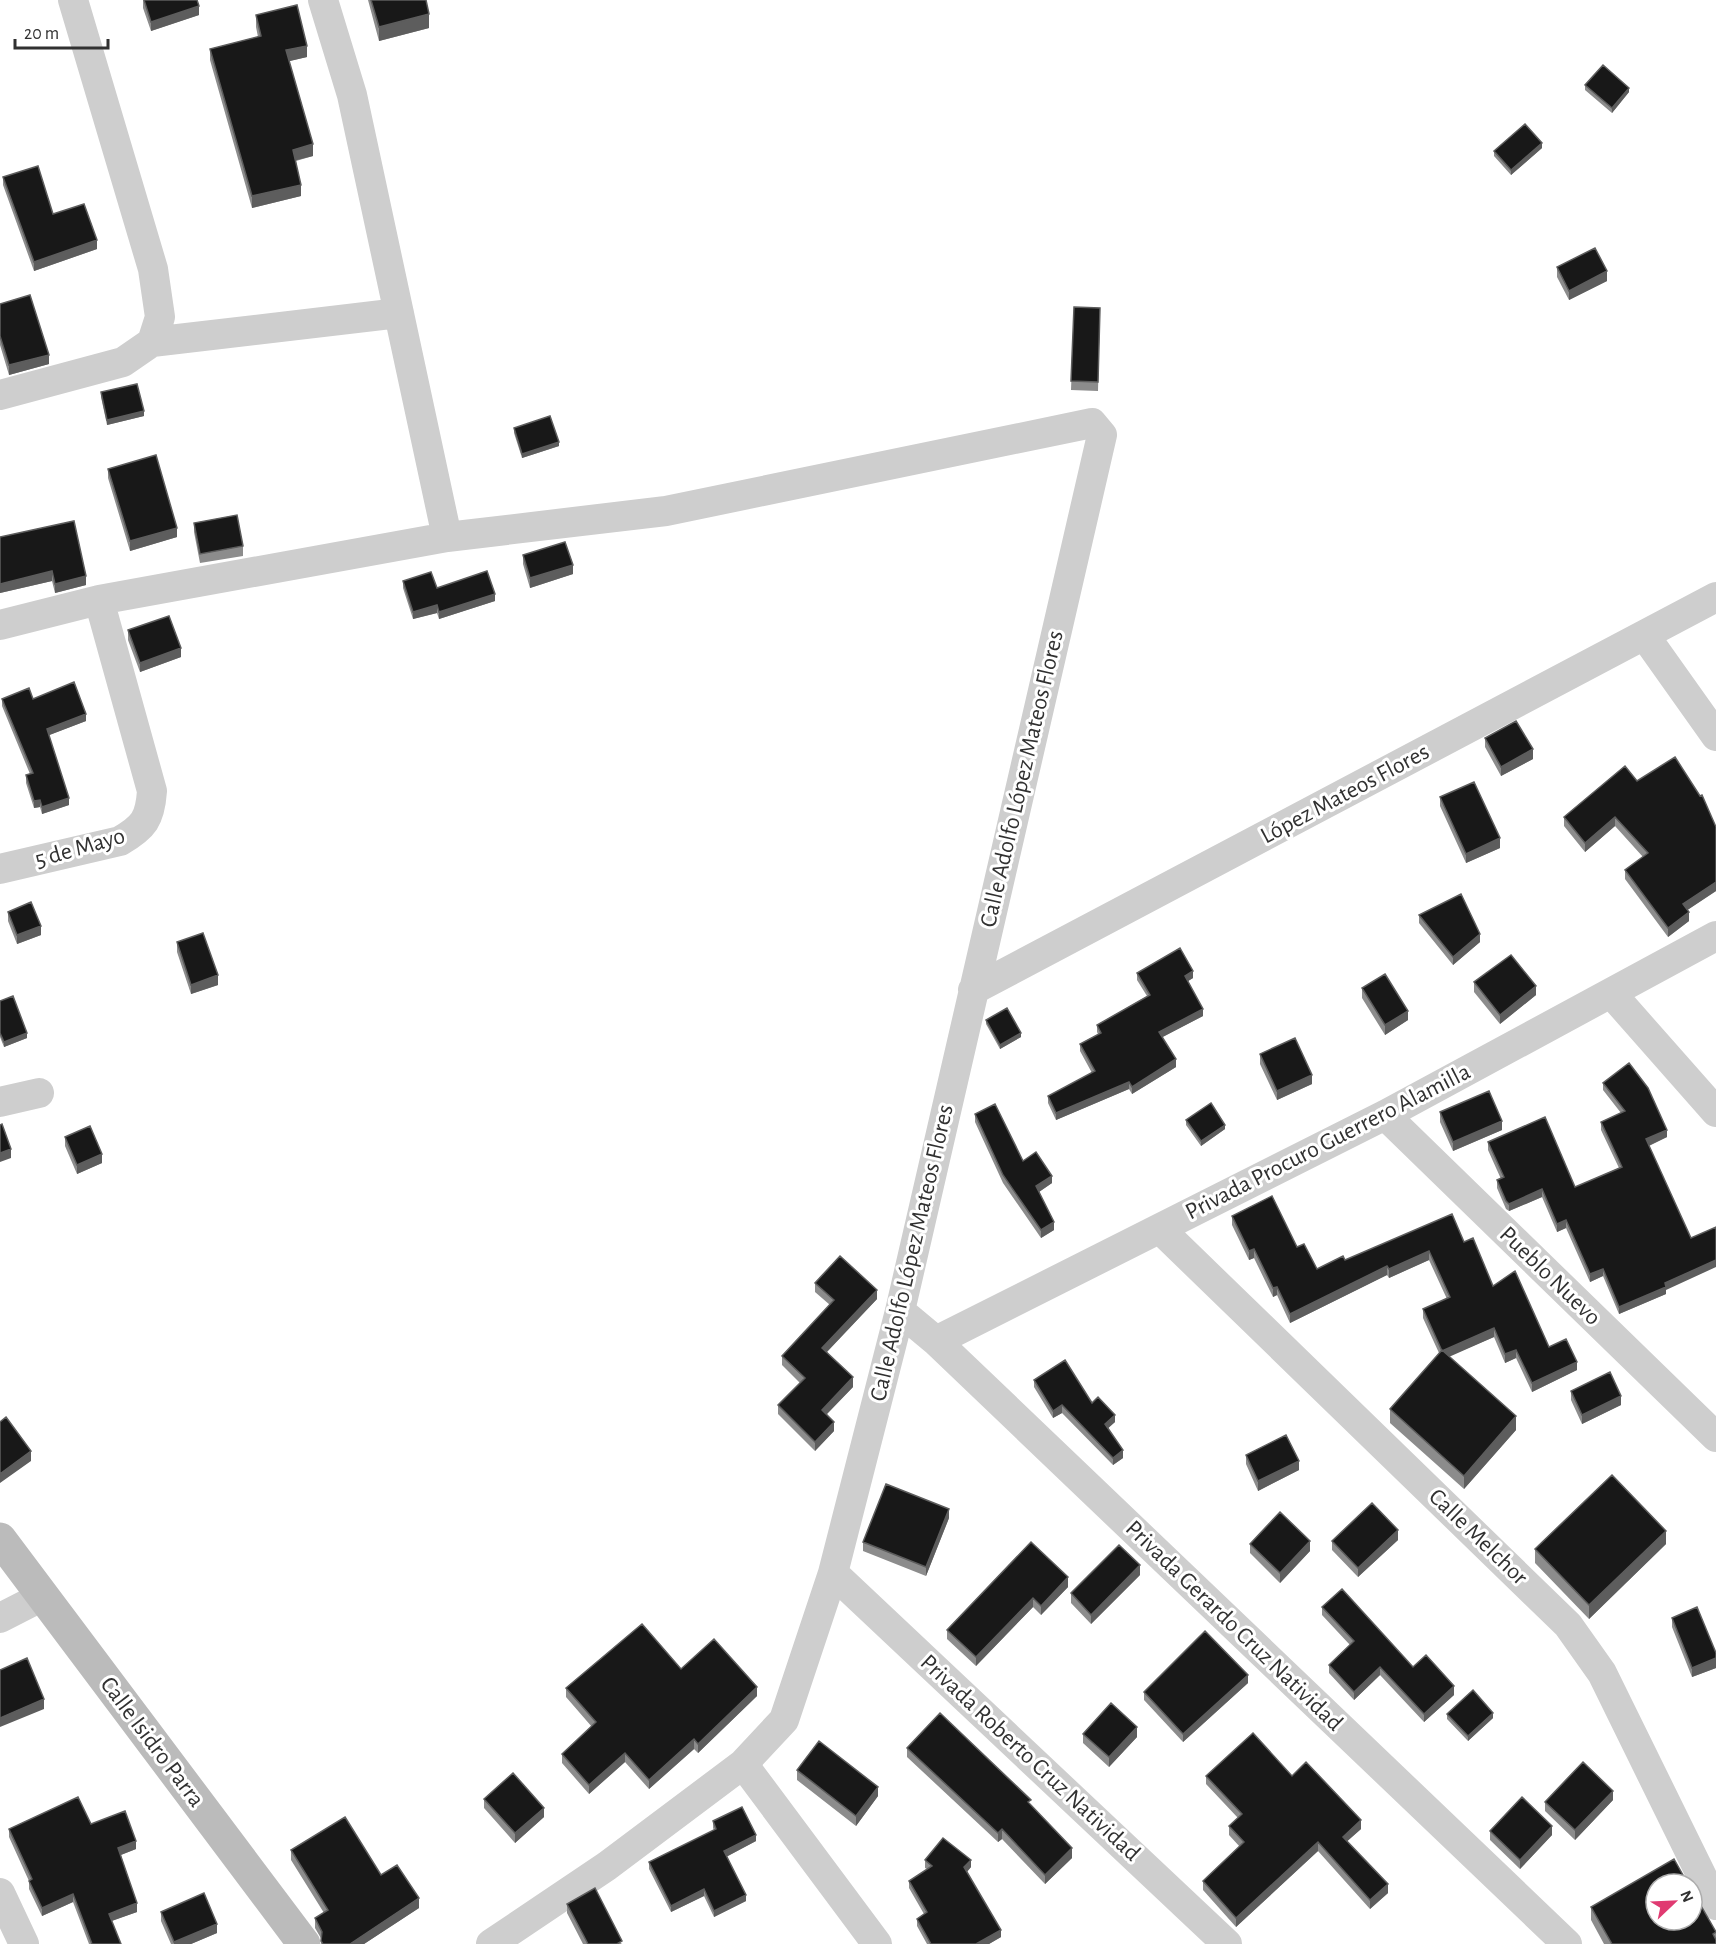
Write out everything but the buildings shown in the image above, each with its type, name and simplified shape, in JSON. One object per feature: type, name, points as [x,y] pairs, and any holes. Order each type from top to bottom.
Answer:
[{"type":"street","points":[[73,0],[153,269],[160,317],[152,342]]},
{"type":"street","points":[[0,625],[99,600],[447,537],[352,95],[323,0]]},
{"type":"street","points":[[0,395],[123,362],[152,342],[399,313]]},
{"type":"street","name":"Calle Adolfo López Mateos Flores","points":[[447,537],[666,511],[1092,423],[1102,435],[900,1311],[832,1573],[784,1720],[743,1764],[607,1866],[491,1944]]},
{"type":"street","name":"López Mateos Flores","points":[[973,990],[1716,597]]},
{"type":"street","name":"5 de Mayo","points":[[0,869],[120,841],[136,832],[150,813],[152,791],[99,600]]},
{"type":"street","points":[[1645,636],[1716,736]]},
{"type":"street","name":"Privada Procuro Guerrero Alamilla","points":[[936,1341],[1385,1115],[1716,936]]},
{"type":"street","points":[[1611,993],[1716,1112]]},
{"type":"street","points":[[0,1102],[39,1093]]},
{"type":"street","name":"Pueblo Nuevo","points":[[1385,1115],[1716,1437]]},
{"type":"street","name":"Calle Melchor","points":[[1160,1229],[1568,1625],[1602,1673],[1716,1905]]},
{"type":"street","name":"Privada Gerardo Cruz Natividad","points":[[900,1311],[936,1341],[1567,1944]]},
{"type":"street","name":"Calle Isidro Parra","points":[[0,1539],[304,1944]]},
{"type":"street","name":"Privada Roberto Cruz Natividad","points":[[832,1573],[1227,1944]]},
{"type":"street","points":[[0,1618],[43,1596]]},
{"type":"street","points":[[743,1764],[877,1944]]},
{"type":"street","points":[[0,1893],[24,1944]]}]
